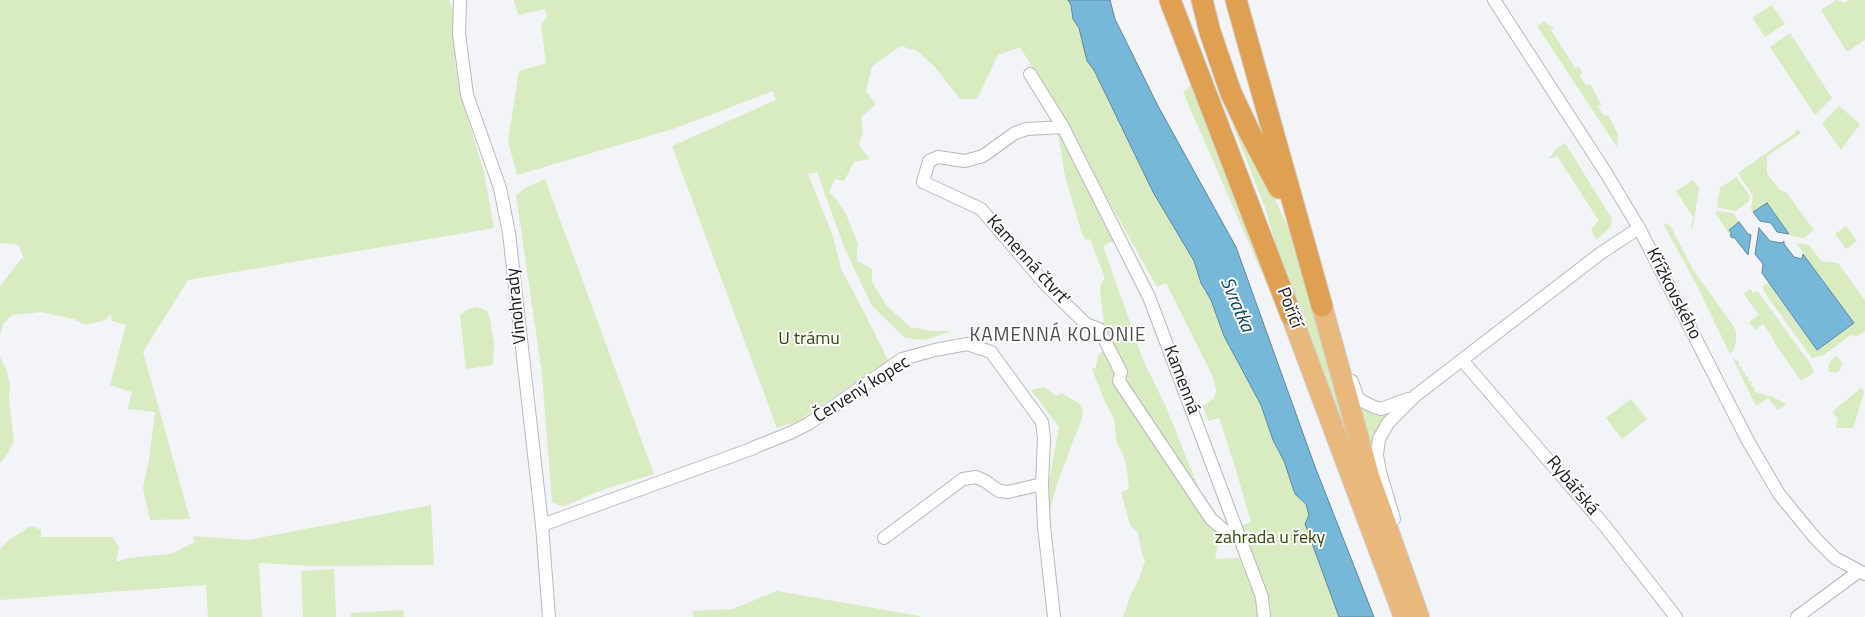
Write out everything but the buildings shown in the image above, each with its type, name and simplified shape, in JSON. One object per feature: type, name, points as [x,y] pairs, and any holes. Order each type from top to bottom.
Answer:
[{"type":"highway","name":"Poříčí","points":[[1170,0],[1291,315]]},
{"type":"highway","points":[[1187,0],[1227,147]]},
{"type":"highway","points":[[1202,0],[1210,32],[1231,93],[1298,223]]},
{"type":"highway","name":"Poříčí","points":[[1236,0],[1322,306]]},
{"type":"main road","name":"Poříčí","points":[[1322,306],[1369,476],[1419,617]]},
{"type":"main road","name":"Poříčí","points":[[1291,315],[1367,513],[1404,617]]},
{"type":"street","name":"Vinohrady","points":[[460,0],[459,34],[467,95],[500,188],[509,234],[542,526],[549,617]]},
{"type":"street","name":"Křížkovského","points":[[1494,0],[1640,228],[1769,479],[1797,518],[1815,538],[1835,558],[1862,573]]},
{"type":"street","name":"Kamenná","points":[[1030,74],[1063,127],[1149,297],[1262,597],[1264,617]]},
{"type":"street","name":"Kamenná čtvrť","points":[[1063,127],[1027,129],[1015,133],[983,156],[965,161],[938,157],[929,161],[923,182],[981,209],[1046,285],[1086,324],[1099,329],[1121,372],[1119,381],[1211,519],[1224,530],[1240,538]]},
{"type":"street","name":"Poříčí","points":[[1397,556],[1396,524],[1380,472],[1377,455],[1382,431],[1415,396],[1601,253],[1640,228]]},
{"type":"street","name":"Poříčí","points":[[1322,306],[1342,343],[1358,399],[1382,409],[1415,396]]},
{"type":"street","name":"Červený kopec","points":[[542,526],[790,433],[808,424],[902,359],[967,344],[990,352],[1042,422],[1044,438],[1042,484],[1044,526],[1054,617]]},
{"type":"street","name":"Rybářská","points":[[1462,360],[1604,525],[1676,617]]},
{"type":"street","points":[[884,538],[963,479],[976,477],[986,481],[999,491],[1008,492],[1042,484]]},
{"type":"street","points":[[1797,617],[1862,573]]},
{"type":"green space","points":[[0,0],[449,0],[454,13],[455,63],[460,94],[484,172],[494,228],[188,280],[143,352],[190,519],[150,520],[143,488],[149,460],[155,412],[128,409],[132,392],[110,385],[126,325],[112,321],[111,314],[105,320],[86,325],[74,319],[41,312],[12,315],[3,324],[0,335],[0,286],[23,257],[19,245],[0,243]]},
{"type":"green space","points":[[514,0],[1068,0],[1071,5],[1073,19],[1079,28],[1087,61],[1094,70],[1153,192],[1194,261],[1201,283],[1212,300],[1224,336],[1261,404],[1295,494],[1306,504],[1310,515],[1305,524],[1339,617],[1271,617],[1270,598],[1267,598],[1240,526],[1251,522],[1236,470],[1219,418],[1208,421],[1203,406],[1214,398],[1216,391],[1213,377],[1166,283],[1157,287],[1051,98],[1020,47],[998,55],[977,99],[960,99],[935,67],[917,51],[901,46],[872,66],[866,91],[876,104],[861,117],[863,132],[859,145],[870,159],[854,162],[844,181],[835,179],[829,192],[846,214],[858,244],[857,261],[872,269],[872,282],[887,306],[910,327],[932,331],[951,331],[925,340],[905,338],[872,306],[845,249],[817,172],[808,174],[833,236],[841,269],[888,360],[798,421],[777,428],[672,146],[776,100],[773,91],[673,129],[517,175],[508,141],[519,71],[546,63],[541,25],[547,16],[545,9],[518,15]]},
{"type":"green space","points":[[1836,0],[1846,3],[1847,0],[1865,0],[1865,40],[1847,52],[1821,10]]},
{"type":"green space","points":[[1772,5],[1785,24],[1765,37],[1753,17]]},
{"type":"green space","points":[[1544,22],[1554,28],[1551,30],[1575,68],[1579,67],[1582,73],[1580,76],[1586,85],[1590,84],[1601,104],[1598,107],[1604,116],[1608,115],[1618,134],[1617,147],[1537,26]]},
{"type":"green space","points":[[1790,33],[1832,98],[1815,115],[1770,47]]},
{"type":"green space","points":[[1194,83],[1339,450],[1183,92]]},
{"type":"green space","points":[[1232,105],[1293,238],[1347,434],[1285,277],[1265,207],[1226,108]]},
{"type":"green space","points":[[1839,106],[1860,124],[1841,150],[1822,123]]},
{"type":"green space","points":[[1798,129],[1801,133],[1767,156],[1767,173],[1780,190],[1786,192],[1814,230],[1804,238],[1791,236],[1767,203],[1753,212],[1751,209],[1753,196],[1738,173]]},
{"type":"green space","points":[[1058,133],[1062,135],[1115,240],[1103,246],[1144,362],[1166,407],[1203,499],[1222,525],[1215,559],[1239,558],[1253,590],[1259,617],[1123,617],[1145,561],[1138,533],[1130,525],[1121,492],[1129,489],[1126,464],[1117,443],[1114,419],[1092,369],[1096,368],[1098,356],[1111,339],[1100,325],[1104,321],[1100,291],[1102,281],[1105,279],[1090,239],[1086,240],[1082,234],[1065,176]]},
{"type":"green space","points":[[1565,143],[1612,219],[1611,227],[1596,240],[1591,229],[1599,221],[1557,156],[1549,159],[1555,150]]},
{"type":"green space","points":[[1736,177],[1750,196],[1748,202],[1736,211],[1717,207],[1720,188]]},
{"type":"green space","points":[[545,179],[654,474],[602,490],[564,506],[552,502],[542,374],[516,195],[525,188]]},
{"type":"green space","points":[[1693,180],[1699,188],[1693,228],[1691,228],[1693,217],[1676,191]]},
{"type":"green space","points":[[1716,211],[1733,213],[1739,222],[1729,230],[1732,234],[1730,235],[1716,214]]},
{"type":"green space","points":[[1663,223],[1670,225],[1693,270],[1732,324],[1736,332],[1736,340],[1734,350],[1730,354],[1697,286]]},
{"type":"green space","points":[[1846,226],[1857,241],[1846,249],[1835,234]]},
{"type":"green space","points":[[1796,243],[1809,245],[1821,261],[1838,263],[1865,300],[1865,331],[1858,336],[1851,335],[1824,355],[1812,358],[1762,287],[1768,283],[1817,350],[1854,323]]},
{"type":"green space","points":[[1750,289],[1753,293],[1757,291],[1809,362],[1814,372],[1801,381],[1763,324],[1755,330],[1749,322],[1759,315],[1744,294]]},
{"type":"green space","points":[[477,307],[487,311],[490,319],[494,343],[493,365],[466,369],[460,315],[467,310]]},
{"type":"green space","points":[[1837,356],[1842,363],[1841,369],[1835,373],[1828,371],[1830,361]]},
{"type":"green space","points":[[0,357],[7,371],[10,385],[9,399],[14,441],[0,463]]},
{"type":"green space","points":[[1733,359],[1739,361],[1739,366],[1745,372],[1745,376],[1749,377],[1748,381],[1752,382],[1751,386],[1755,388],[1755,392],[1773,397],[1786,404],[1778,410],[1768,398],[1756,406]]},
{"type":"green space","points":[[1044,387],[1056,396],[1062,393],[1080,404],[1083,412],[1058,481],[1048,516],[1048,487],[1059,427],[1031,390]]},
{"type":"green space","points":[[1861,388],[1864,392],[1853,428],[1836,428],[1838,419],[1832,412]]},
{"type":"green space","points":[[1631,399],[1647,419],[1622,439],[1606,418]]},
{"type":"green space","points":[[1358,406],[1388,415],[1378,429],[1371,445]]},
{"type":"green space","points":[[431,505],[434,565],[312,566],[259,563],[262,617],[208,617],[206,585],[0,600],[0,549],[10,539],[31,526],[41,530],[41,537],[112,537],[119,547],[116,562],[129,558],[171,554],[195,542],[193,536],[248,540]]},
{"type":"green space","points":[[334,569],[336,617],[303,617],[301,571]]},
{"type":"green space","points":[[777,591],[920,617],[693,617],[693,611],[733,609]]},
{"type":"green space","points":[[403,610],[404,617],[351,617],[351,613]]},
{"type":"water","name":"Svratka","points":[[1068,0],[1110,0],[1115,19],[1158,106],[1236,247],[1314,464],[1374,617],[1339,617],[1305,524],[1309,515],[1306,504],[1295,494],[1284,461],[1273,440],[1261,405],[1224,336],[1211,300],[1201,283],[1194,261],[1153,192],[1094,70],[1087,61],[1079,28],[1073,19],[1071,5]]},
{"type":"water","points":[[1767,203],[1789,234],[1777,232],[1771,223],[1760,221],[1753,212]]},
{"type":"water","points":[[1739,222],[1748,234],[1751,235],[1748,255],[1734,237],[1732,238],[1730,235],[1732,234],[1729,230]]},
{"type":"water","points":[[1759,228],[1770,241],[1782,243],[1784,241],[1784,244],[1794,257],[1802,259],[1803,254],[1854,323],[1817,350],[1762,273],[1763,264],[1755,254]]},
{"type":"district","name":"KAMENNÁ KOLONIE","points":[[1058,336]]},
{"type":"park label","name":"U trámu","points":[[809,340]]},
{"type":"park label","name":"zahrada u řeky","points":[[1270,539]]}]
